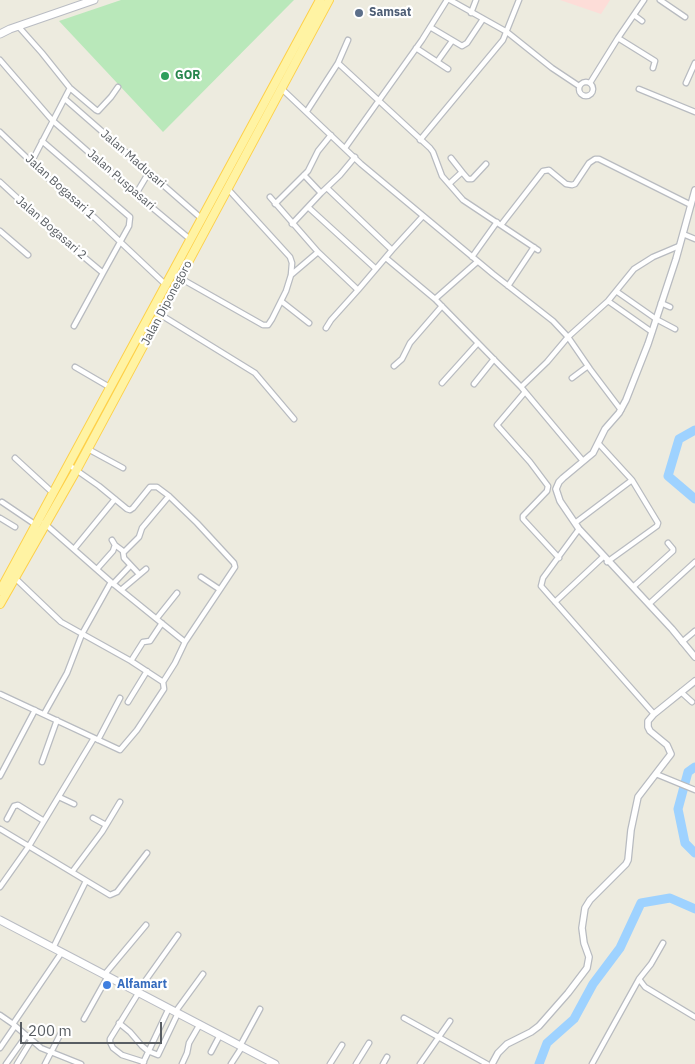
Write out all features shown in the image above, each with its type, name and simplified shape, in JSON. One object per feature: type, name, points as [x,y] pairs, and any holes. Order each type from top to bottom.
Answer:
[{"type":"main road","points":[[1,32],[94,0]]},
{"type":"main road","name":"Jalan Diponegoro","points":[[0,604],[88,449],[228,189],[320,0]]},
{"type":"main road","name":"Jalan Diponegoro","points":[[0,591],[202,219],[330,0]]},
{"type":"main road","points":[[0,920],[275,1064]]},
{"type":"street","points":[[345,148],[450,0],[507,32],[552,68],[579,86],[581,94],[587,96],[591,94],[593,90],[590,83]]},
{"type":"street","points":[[471,12],[476,0]]},
{"type":"street","points":[[420,140],[503,40],[519,0]]},
{"type":"street","points":[[590,83],[644,0]]},
{"type":"street","points":[[660,0],[685,17]]},
{"type":"street","points":[[634,15],[642,21]]},
{"type":"street","points":[[430,26],[460,46],[464,45],[483,19]]},
{"type":"street","points":[[18,26],[70,88],[97,111],[118,88]]},
{"type":"street","points":[[618,38],[656,61],[653,68]]},
{"type":"street","points":[[307,111],[338,63],[348,40]]},
{"type":"street","points":[[437,62],[452,41]]},
{"type":"street","points":[[416,48],[448,69]]},
{"type":"street","name":"Jalan Puspasari","points":[[0,60],[52,120],[191,240]]},
{"type":"street","points":[[338,63],[433,152],[439,170],[464,200],[536,248],[508,286]]},
{"type":"street","points":[[686,83],[695,63]]},
{"type":"street","points":[[579,86],[584,82],[590,83]]},
{"type":"street","points":[[278,86],[423,216],[553,321],[568,337],[621,410]]},
{"type":"street","points":[[31,163],[70,88]]},
{"type":"street","points":[[639,89],[695,112]]},
{"type":"street","name":"Jalan Madusari","points":[[65,99],[202,219]]},
{"type":"street","name":"Jalan Bogasari 1","points":[[0,132],[31,163],[95,218],[166,286]]},
{"type":"street","points":[[276,204],[304,175],[318,150],[331,135]]},
{"type":"street","name":"Jalan Puspasari","points":[[42,141],[85,178]]},
{"type":"street","points":[[292,224],[355,157]]},
{"type":"street","points":[[451,158],[468,179],[472,179],[486,164]]},
{"type":"street","points":[[472,257],[543,171],[549,170],[566,184],[572,185],[575,184],[592,160],[599,159],[691,204]]},
{"type":"street","points":[[136,194],[149,172]]},
{"type":"street","points":[[449,184],[462,172]]},
{"type":"street","points":[[304,175],[321,193]]},
{"type":"street","name":"Jalan Bogasari 1","points":[[85,178],[130,217],[129,226],[119,242]]},
{"type":"street","name":"Jalan Bogasari 2","points":[[0,182],[41,221],[103,273]]},
{"type":"street","points":[[327,188],[392,250]]},
{"type":"street","points":[[180,278],[263,325],[268,325],[281,301],[291,275],[290,256],[228,189]]},
{"type":"street","points":[[695,190],[680,246],[652,332],[621,410],[605,428],[599,444],[593,453],[559,482],[556,489],[560,501],[577,526],[695,657]]},
{"type":"street","points":[[270,197],[318,252],[358,290]]},
{"type":"street","points":[[308,207],[376,269]]},
{"type":"street","points":[[326,328],[423,216]]},
{"type":"street","points":[[0,232],[28,255]]},
{"type":"street","points":[[683,234],[695,239]]},
{"type":"street","points":[[74,326],[119,242]]},
{"type":"street","points":[[521,387],[547,362],[568,337],[608,301],[627,276],[653,257],[680,246]]},
{"type":"street","points":[[291,275],[318,252]]},
{"type":"street","points":[[386,258],[435,299],[494,359],[521,387],[583,461]]},
{"type":"street","points":[[435,299],[478,262]]},
{"type":"street","points":[[616,291],[656,319],[676,329]]},
{"type":"street","points":[[281,301],[309,323]]},
{"type":"street","points":[[608,301],[638,324],[652,332]]},
{"type":"street","points":[[661,303],[670,307]]},
{"type":"street","points":[[394,366],[402,359],[410,343],[442,306]]},
{"type":"street","points":[[161,315],[255,373],[294,419]]},
{"type":"street","points":[[442,383],[478,343]]},
{"type":"street","points":[[474,384],[494,359]]},
{"type":"street","points":[[572,378],[588,366]]},
{"type":"street","points":[[75,367],[111,388]]},
{"type":"street","points":[[525,392],[497,425],[530,462],[546,482],[548,488]]},
{"type":"street","points":[[555,602],[605,559],[658,524],[632,480],[599,444]]},
{"type":"street","points":[[88,449],[123,468]]},
{"type":"street","points":[[14,458],[53,493]]},
{"type":"street","points":[[0,694],[121,750],[164,690],[163,682],[185,642],[235,567],[234,563],[169,496],[157,487],[150,487],[130,510],[69,464]]},
{"type":"street","points":[[632,480],[577,526],[559,558],[541,582],[543,590],[654,714]]},
{"type":"street","points":[[548,488],[556,489]]},
{"type":"street","points":[[548,488],[523,519],[559,558]]},
{"type":"street","points":[[139,574],[124,558],[124,552],[139,537],[142,528],[169,496]]},
{"type":"street","points":[[74,549],[115,499]]},
{"type":"street","points":[[2,502],[46,525],[120,590],[185,642]]},
{"type":"street","points":[[0,518],[14,527]]},
{"type":"street","points":[[97,569],[113,551],[113,543],[124,552]]},
{"type":"street","points":[[633,587],[673,551],[668,543]]},
{"type":"street","points":[[649,604],[695,562]]},
{"type":"street","points":[[44,714],[67,673],[82,634],[112,583],[130,566]]},
{"type":"street","points":[[120,590],[146,569]]},
{"type":"street","points":[[14,577],[49,613],[61,622],[131,660],[163,682]]},
{"type":"street","points":[[201,577],[219,590]]},
{"type":"street","points":[[157,618],[177,593]]},
{"type":"street","points":[[131,660],[143,642],[150,641],[162,623]]},
{"type":"street","points":[[682,642],[695,631]]},
{"type":"street","points":[[128,702],[147,671]]},
{"type":"street","points":[[492,1064],[498,1053],[507,1044],[532,1032],[539,1026],[587,968],[589,957],[584,943],[582,928],[585,908],[590,900],[626,864],[638,798],[671,754],[667,745],[648,727],[648,721],[695,681]]},
{"type":"street","points":[[681,692],[692,702]]},
{"type":"street","points":[[0,887],[29,846],[120,698]]},
{"type":"street","points":[[0,776],[35,710]]},
{"type":"street","points":[[42,762],[57,720]]},
{"type":"street","points":[[656,774],[694,789]]},
{"type":"street","points":[[59,797],[74,804]]},
{"type":"street","points":[[72,872],[106,826],[120,802]]},
{"type":"street","points":[[7,819],[14,806],[18,805],[44,821]]},
{"type":"street","points":[[93,818],[106,826]]},
{"type":"street","points":[[0,829],[104,893],[114,894],[147,853]]},
{"type":"street","points":[[53,948],[86,881]]},
{"type":"street","points":[[84,1019],[106,975],[146,925]]},
{"type":"street","points":[[178,935],[138,992],[110,1038],[113,1048],[122,1056],[143,1063],[148,1051],[174,1010],[203,974]]},
{"type":"street","points":[[592,1064],[639,979],[651,964],[663,943]]},
{"type":"street","points":[[0,1048],[62,952]]},
{"type":"street","points":[[639,979],[645,986],[695,1017]]},
{"type":"street","points":[[231,1064],[260,1009]]},
{"type":"street","points":[[119,1024],[130,1032],[148,1051],[158,1055],[174,1010]]},
{"type":"street","points":[[0,1015],[38,1047],[81,1064]]},
{"type":"street","points":[[404,1018],[487,1064]]},
{"type":"street","points":[[420,1064],[450,1020]]},
{"type":"street","points":[[182,1064],[189,1043],[200,1024]]},
{"type":"street","points":[[45,1064],[62,1031]]},
{"type":"street","points":[[211,1052],[220,1035]]},
{"type":"street","points":[[6,1064],[26,1036]]},
{"type":"street","points":[[17,1064],[31,1041]]},
{"type":"street","points":[[356,1064],[369,1043]]},
{"type":"street","points":[[330,1064],[342,1045]]},
{"type":"street","points":[[382,1064],[387,1057]]},
{"type":"shaded area","points":[[560,0],[610,0],[601,14]]},
{"type":"green space","name":"GOR","points":[[121,0],[294,0],[163,132],[59,21]]},
{"type":"waterway","points":[[695,430],[679,439],[668,476],[695,499]]},
{"type":"waterway","points":[[695,767],[688,772],[678,809],[685,843],[695,853]]},
{"type":"waterway","points":[[539,1064],[547,1043],[574,1019],[593,984],[620,948],[641,903],[670,898],[695,909]]},
{"type":"place","name":"Samsat","points":[[359,13]]},
{"type":"place","name":"GOR","points":[[165,76]]},
{"type":"place","name":"Alfamart","points":[[107,985]]}]
